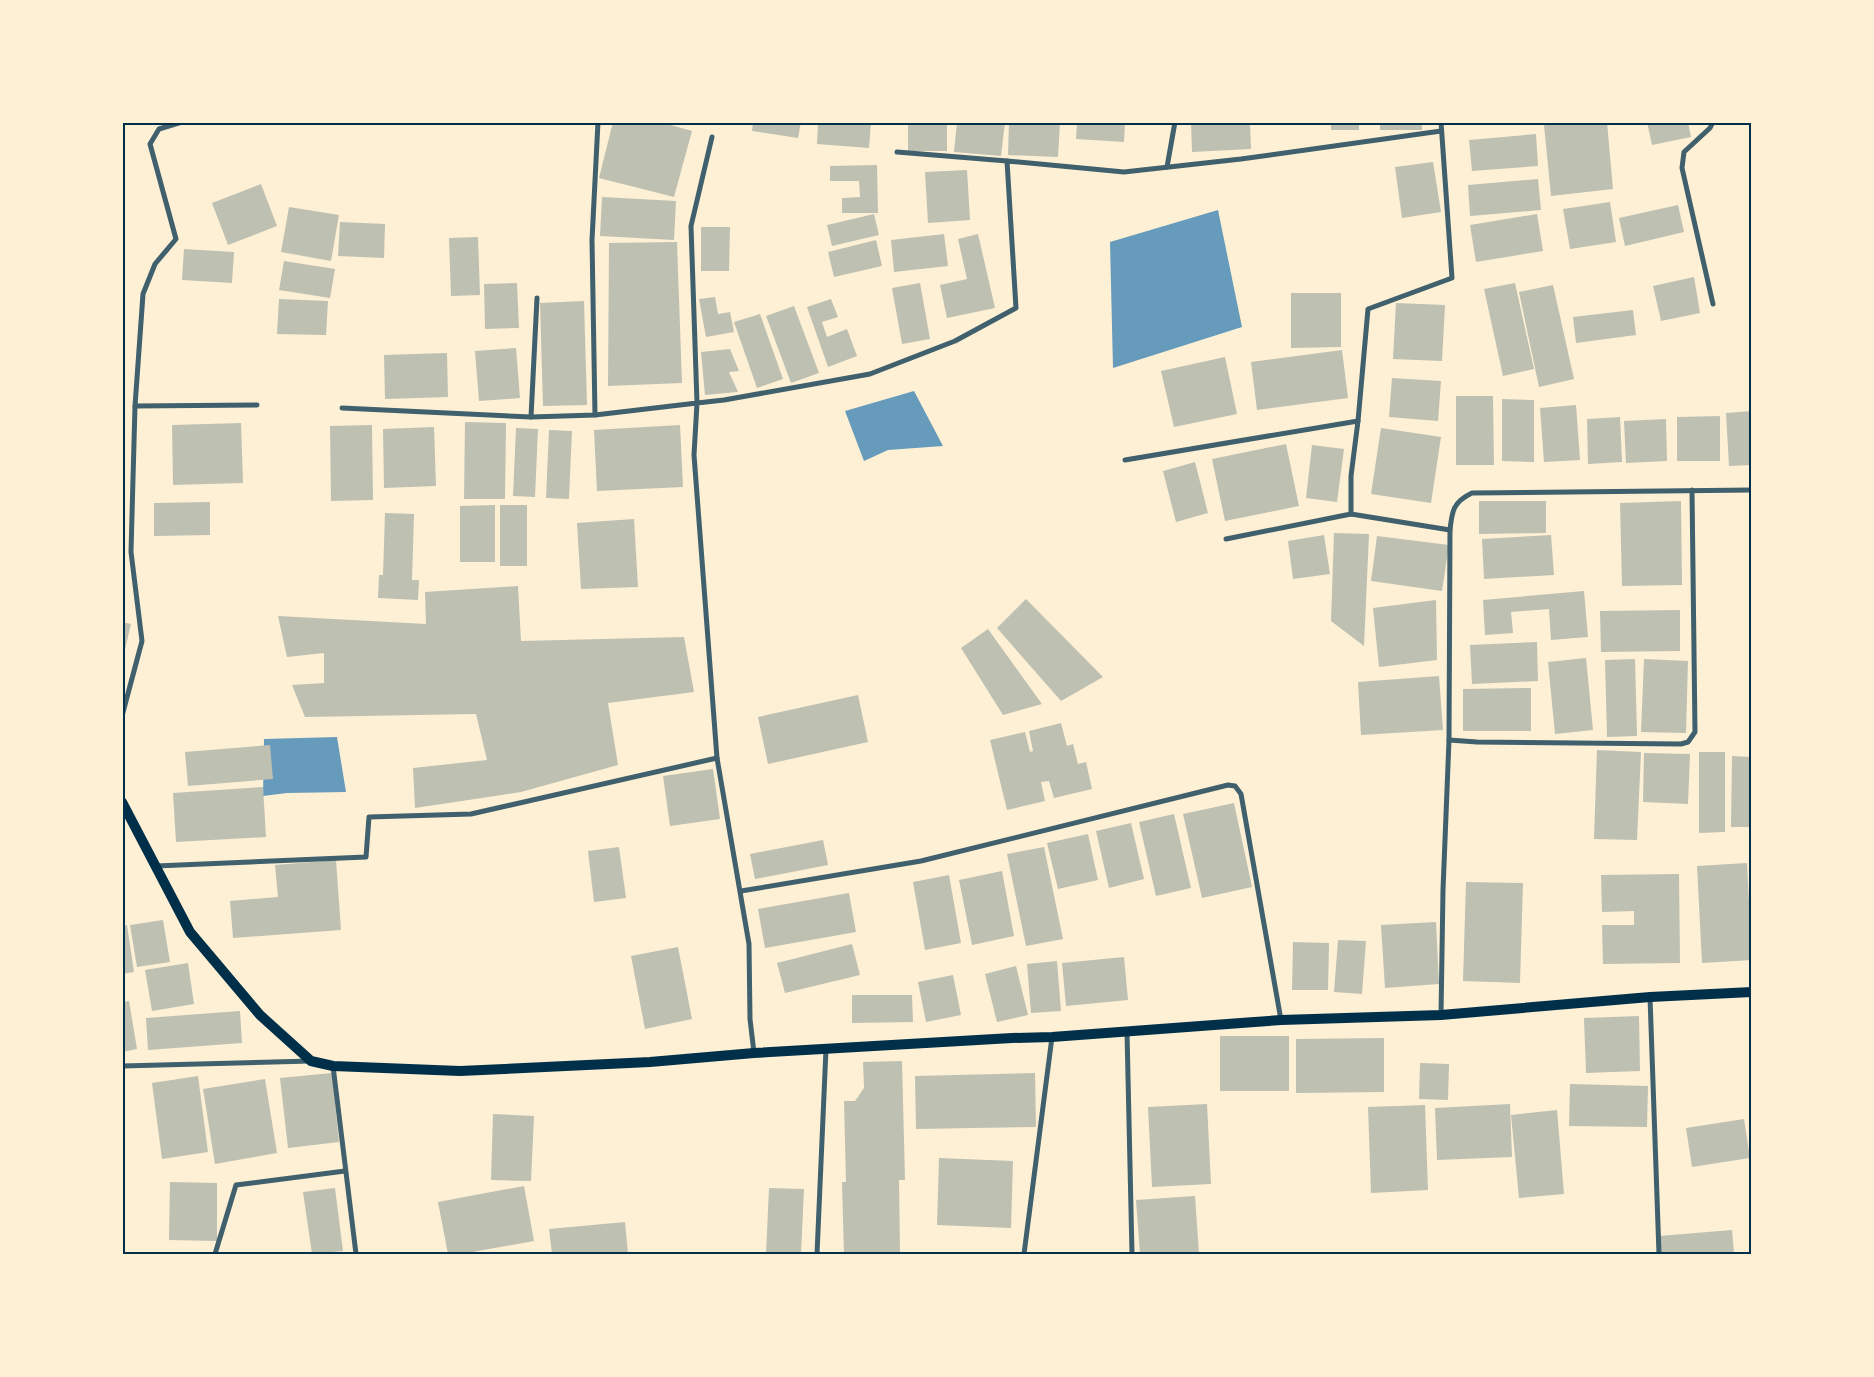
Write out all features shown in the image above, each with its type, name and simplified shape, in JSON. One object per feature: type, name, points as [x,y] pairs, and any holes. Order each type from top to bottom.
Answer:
[{"type":"main road","points":[[122,802],[190,932],[260,1015],[311,1061],[333,1066],[460,1071],[650,1062],[754,1052],[1002,1038],[1052,1037],[1281,1020],[1441,1015],[1650,997],[1752,992]]},
{"type":"street","points":[[122,716],[142,641],[131,552],[135,406],[143,294],[155,264],[176,239],[150,144],[159,130],[182,122]]},
{"type":"street","points":[[595,415],[592,240],[598,122]]},
{"type":"street","points":[[1167,167],[1175,122]]},
{"type":"street","points":[[1351,514],[1352,476],[1368,309],[1452,278],[1441,122]]},
{"type":"street","points":[[1713,122],[1710,128],[1684,152],[1682,168],[1713,304]]},
{"type":"street","points":[[898,152],[1124,172],[1251,158],[1441,131]]},
{"type":"street","points":[[712,137],[692,226],[696,403],[694,455],[717,758],[741,891],[748,944],[750,1019],[754,1052]]},
{"type":"street","points":[[342,408],[531,417],[595,415],[724,400],[870,374],[955,341],[1016,308],[1006,161]]},
{"type":"street","points":[[531,417],[537,298]]},
{"type":"street","points":[[135,406],[257,405]]},
{"type":"street","points":[[1125,460],[1358,421]]},
{"type":"street","points":[[1449,740],[1477,742],[1681,744],[1688,742],[1692,738],[1695,732],[1692,490]]},
{"type":"street","points":[[1441,1015],[1443,890],[1449,740],[1450,530],[1455,505],[1462,498],[1472,493],[1752,490]]},
{"type":"street","points":[[1226,539],[1351,514],[1450,530]]},
{"type":"street","points":[[156,866],[366,857],[369,817],[471,814],[717,758]]},
{"type":"street","points":[[741,891],[921,861],[1228,785],[1235,786],[1240,794],[1281,1020]]},
{"type":"street","points":[[1650,997],[1660,1254]]},
{"type":"street","points":[[1127,1031],[1132,1254]]},
{"type":"street","points":[[1024,1254],[1052,1037]]},
{"type":"street","points":[[818,1254],[826,1048]]},
{"type":"street","points":[[122,1066],[311,1061]]},
{"type":"street","points":[[333,1066],[356,1254]]},
{"type":"street","points":[[215,1254],[236,1185],[345,1171]]},
{"type":"water","points":[[1218,210],[1242,327],[1113,368],[1110,242]]},
{"type":"water","points":[[914,391],[943,446],[888,450],[864,461],[845,411]]},
{"type":"water","points":[[337,737],[346,792],[287,793],[263,796],[264,739]]},
{"type":"building","points":[[613,122],[660,122],[692,131],[674,197],[599,178]]},
{"type":"building","points":[[753,122],[801,122],[798,138],[752,131]]},
{"type":"building","points":[[818,122],[871,122],[869,148],[817,144]]},
{"type":"building","points":[[908,122],[947,122],[947,151],[908,151]]},
{"type":"building","points":[[957,122],[1005,122],[1001,156],[954,152]]},
{"type":"building","points":[[1009,122],[1060,122],[1058,157],[1008,155]]},
{"type":"building","points":[[1077,122],[1125,122],[1124,142],[1076,139]]},
{"type":"building","points":[[1191,122],[1250,122],[1251,149],[1192,152]]},
{"type":"building","points":[[1331,122],[1359,122],[1359,130],[1331,130]]},
{"type":"building","points":[[1380,122],[1422,122],[1422,130],[1380,130]]},
{"type":"building","points":[[1571,122],[1607,122],[1613,189],[1551,196],[1544,125]]},
{"type":"building","points":[[1647,122],[1688,122],[1691,137],[1652,145]]},
{"type":"building","points":[[1536,134],[1538,166],[1472,171],[1469,140]]},
{"type":"building","points":[[1433,162],[1441,212],[1402,218],[1395,167]]},
{"type":"building","points":[[877,165],[878,213],[842,213],[842,198],[860,197],[859,181],[830,181],[830,166]]},
{"type":"building","points":[[967,170],[970,220],[928,223],[925,172]]},
{"type":"building","points":[[1538,179],[1541,210],[1470,216],[1468,185]]},
{"type":"building","points":[[261,184],[277,226],[228,245],[212,203]]},
{"type":"building","points":[[602,197],[676,201],[674,240],[600,236]]},
{"type":"building","points":[[1610,202],[1616,242],[1570,249],[1563,209]]},
{"type":"building","points":[[1678,205],[1684,232],[1625,246],[1619,218]]},
{"type":"building","points":[[289,207],[339,215],[331,261],[281,252]]},
{"type":"building","points":[[874,214],[879,235],[832,246],[827,225]]},
{"type":"building","points":[[1537,214],[1543,251],[1476,262],[1470,225]]},
{"type":"building","points":[[340,222],[385,224],[384,258],[338,256]]},
{"type":"building","points":[[701,227],[730,227],[729,271],[701,271]]},
{"type":"building","points":[[944,234],[948,266],[894,272],[891,240]]},
{"type":"building","points":[[978,234],[995,308],[947,318],[940,285],[967,279],[958,239]]},
{"type":"building","points":[[478,237],[480,295],[451,296],[449,238]]},
{"type":"building","points":[[876,240],[882,266],[834,277],[828,252]]},
{"type":"building","points":[[677,242],[682,383],[608,386],[609,243]]},
{"type":"building","points":[[184,249],[234,252],[232,283],[182,280]]},
{"type":"building","points":[[284,261],[335,269],[330,298],[279,290]]},
{"type":"building","points":[[1694,277],[1700,313],[1661,321],[1653,286]]},
{"type":"building","points":[[517,283],[519,328],[485,329],[484,284]]},
{"type":"building","points":[[920,283],[930,339],[902,344],[892,288]]},
{"type":"building","points":[[1515,283],[1534,369],[1503,376],[1484,289]]},
{"type":"building","points":[[1553,285],[1574,379],[1539,387],[1519,292]]},
{"type":"building","points":[[1291,293],[1341,293],[1341,347],[1291,348]]},
{"type":"building","points":[[715,297],[718,314],[730,312],[734,332],[706,337],[699,299]]},
{"type":"building","points":[[279,299],[328,301],[326,335],[277,334]]},
{"type":"building","points":[[831,299],[838,317],[822,322],[827,337],[847,329],[857,356],[828,367],[807,307]]},
{"type":"building","points":[[584,301],[587,405],[543,406],[540,303]]},
{"type":"building","points":[[1396,303],[1445,305],[1442,361],[1393,359]]},
{"type":"building","points":[[794,306],[819,373],[791,383],[766,316]]},
{"type":"building","points":[[1633,310],[1636,335],[1576,343],[1573,317]]},
{"type":"building","points":[[760,314],[783,379],[757,388],[734,322]]},
{"type":"building","points":[[516,348],[520,398],[479,401],[475,351]]},
{"type":"building","points":[[730,349],[739,371],[729,372],[738,392],[705,395],[701,352]]},
{"type":"building","points":[[1342,350],[1348,398],[1257,410],[1251,362]]},
{"type":"building","points":[[447,353],[448,397],[385,399],[384,355]]},
{"type":"building","points":[[1225,357],[1237,414],[1174,427],[1161,371]]},
{"type":"building","points":[[1392,378],[1441,381],[1438,421],[1389,417]]},
{"type":"building","points":[[1456,396],[1493,396],[1494,465],[1456,465]]},
{"type":"building","points":[[1502,399],[1534,400],[1534,462],[1502,461]]},
{"type":"building","points":[[1576,405],[1580,460],[1544,462],[1540,408]]},
{"type":"building","points":[[1752,411],[1752,465],[1729,466],[1726,413]]},
{"type":"building","points":[[1720,416],[1720,461],[1677,461],[1677,417]]},
{"type":"building","points":[[1620,417],[1622,462],[1588,464],[1587,419]]},
{"type":"building","points":[[1666,419],[1667,461],[1626,463],[1624,421]]},
{"type":"building","points":[[465,422],[506,423],[505,499],[464,499]]},
{"type":"building","points":[[241,423],[243,483],[173,485],[172,425]]},
{"type":"building","points":[[372,425],[373,500],[331,501],[330,426]]},
{"type":"building","points":[[680,425],[683,487],[597,491],[594,430]]},
{"type":"building","points":[[434,427],[436,486],[384,488],[383,429]]},
{"type":"building","points":[[516,428],[538,429],[535,497],[513,496]]},
{"type":"building","points":[[1381,428],[1441,437],[1431,503],[1371,494]]},
{"type":"building","points":[[549,430],[572,431],[569,499],[546,498]]},
{"type":"building","points":[[1286,444],[1299,506],[1225,521],[1212,459]]},
{"type":"building","points":[[1312,445],[1344,449],[1337,502],[1306,498]]},
{"type":"building","points":[[1195,462],[1208,513],[1176,522],[1163,471]]},
{"type":"building","points":[[1479,501],[1546,501],[1546,533],[1479,534]]},
{"type":"building","points":[[1681,501],[1682,585],[1622,586],[1620,503]]},
{"type":"building","points":[[210,502],[210,535],[154,536],[154,503]]},
{"type":"building","points":[[495,505],[495,562],[460,562],[460,506]]},
{"type":"building","points":[[500,505],[527,505],[527,566],[500,566]]},
{"type":"building","points":[[385,513],[414,514],[412,580],[419,580],[418,600],[378,598],[379,575],[383,575]]},
{"type":"building","points":[[634,519],[638,587],[581,589],[577,523]]},
{"type":"building","points":[[1334,533],[1369,534],[1364,646],[1331,621]]},
{"type":"building","points":[[1324,535],[1330,574],[1293,579],[1288,541]]},
{"type":"building","points":[[1551,535],[1554,575],[1484,579],[1482,539]]},
{"type":"building","points":[[1377,536],[1449,545],[1442,591],[1371,581]]},
{"type":"building","points":[[518,586],[521,641],[684,637],[694,692],[608,703],[618,765],[521,792],[415,808],[413,768],[487,760],[476,714],[305,717],[292,685],[324,683],[324,653],[287,657],[278,616],[426,624],[425,592]]},
{"type":"building","points":[[1584,591],[1588,637],[1551,640],[1549,609],[1511,612],[1513,633],[1485,635],[1483,600]]},
{"type":"building","points":[[1026,599],[1103,677],[1061,701],[997,628]]},
{"type":"building","points":[[1436,600],[1437,660],[1379,667],[1373,608]]},
{"type":"building","points":[[1680,610],[1680,651],[1601,652],[1600,611]]},
{"type":"building","points":[[122,622],[131,624],[123,658],[122,658]]},
{"type":"building","points":[[988,629],[1042,704],[1003,715],[961,648]]},
{"type":"building","points":[[1537,642],[1538,681],[1472,684],[1470,645]]},
{"type":"building","points":[[1586,658],[1593,730],[1555,734],[1548,662]]},
{"type":"building","points":[[1635,659],[1637,736],[1607,737],[1605,660]]},
{"type":"building","points":[[1644,659],[1688,661],[1686,733],[1641,732]]},
{"type":"building","points":[[1439,676],[1443,730],[1361,735],[1358,682]]},
{"type":"building","points":[[1531,688],[1531,731],[1463,731],[1463,689]]},
{"type":"building","points":[[858,695],[868,742],[768,764],[758,717]]},
{"type":"building","points":[[1061,723],[1067,746],[1073,744],[1078,764],[1086,762],[1092,789],[1054,798],[1049,781],[1041,782],[1045,801],[1007,810],[990,740],[1025,732],[1030,752],[1033,751],[1029,731]]},
{"type":"building","points":[[270,745],[273,779],[188,786],[185,752]]},
{"type":"building","points":[[1597,750],[1641,752],[1637,840],[1594,839]]},
{"type":"building","points":[[1699,752],[1725,752],[1725,832],[1699,833]]},
{"type":"building","points":[[1644,753],[1690,754],[1688,804],[1643,802]]},
{"type":"building","points":[[1732,756],[1752,757],[1752,827],[1731,827]]},
{"type":"building","points":[[713,769],[720,819],[670,826],[663,776]]},
{"type":"building","points":[[263,787],[266,837],[176,842],[173,793]]},
{"type":"building","points":[[1234,803],[1252,887],[1202,898],[1183,814]]},
{"type":"building","points":[[1174,814],[1191,888],[1156,896],[1139,822]]},
{"type":"building","points":[[1131,823],[1144,879],[1109,888],[1096,831]]},
{"type":"building","points":[[1088,834],[1098,880],[1058,889],[1047,843]]},
{"type":"building","points":[[823,840],[828,865],[755,879],[750,854]]},
{"type":"building","points":[[619,847],[626,898],[594,902],[588,851]]},
{"type":"building","points":[[1044,847],[1063,939],[1026,946],[1007,854]]},
{"type":"building","points":[[336,860],[341,930],[233,938],[230,901],[278,897],[275,865]]},
{"type":"building","points":[[1747,863],[1752,960],[1702,963],[1697,866]]},
{"type":"building","points":[[1002,871],[1014,936],[972,945],[959,880]]},
{"type":"building","points":[[1679,874],[1680,963],[1603,964],[1602,925],[1634,925],[1634,911],[1602,912],[1601,875]]},
{"type":"building","points":[[949,875],[961,943],[925,950],[913,882]]},
{"type":"building","points":[[1466,882],[1523,883],[1520,983],[1463,981]]},
{"type":"building","points":[[849,893],[856,932],[765,948],[758,909]]},
{"type":"building","points":[[163,920],[170,962],[137,967],[130,925]]},
{"type":"building","points":[[1436,922],[1439,984],[1385,988],[1381,925]]},
{"type":"building","points":[[127,925],[134,972],[122,974],[122,926]]},
{"type":"building","points":[[1338,940],[1366,941],[1362,994],[1334,992]]},
{"type":"building","points":[[1293,942],[1329,943],[1328,990],[1292,990]]},
{"type":"building","points":[[852,944],[860,975],[785,993],[777,963]]},
{"type":"building","points":[[678,947],[692,1019],[645,1029],[631,956]]},
{"type":"building","points":[[1124,957],[1128,1000],[1066,1006],[1062,963]]},
{"type":"building","points":[[1057,961],[1061,1011],[1031,1013],[1027,964]]},
{"type":"building","points":[[188,963],[194,1004],[152,1011],[145,970]]},
{"type":"building","points":[[1016,966],[1028,1015],[997,1022],[985,974]]},
{"type":"building","points":[[953,975],[961,1015],[926,1022],[918,982]]},
{"type":"building","points":[[852,995],[912,995],[913,1022],[852,1023]]},
{"type":"building","points":[[129,1001],[137,1049],[122,1052],[122,1002]]},
{"type":"building","points":[[240,1011],[242,1043],[148,1050],[146,1018]]},
{"type":"building","points":[[1639,1016],[1640,1071],[1586,1073],[1584,1018]]},
{"type":"building","points":[[1220,1036],[1289,1036],[1289,1091],[1220,1091]]},
{"type":"building","points":[[1384,1038],[1384,1092],[1296,1093],[1296,1039]]},
{"type":"building","points":[[902,1061],[905,1180],[899,1180],[900,1254],[844,1254],[842,1182],[846,1182],[844,1101],[855,1101],[864,1088],[863,1062]]},
{"type":"building","points":[[1420,1063],[1449,1064],[1448,1100],[1419,1099]]},
{"type":"building","points":[[332,1073],[339,1142],[288,1148],[280,1078]]},
{"type":"building","points":[[1035,1073],[1036,1127],[916,1129],[915,1076]]},
{"type":"building","points":[[198,1076],[208,1152],[162,1159],[152,1083]]},
{"type":"building","points":[[265,1079],[277,1153],[215,1164],[203,1089]]},
{"type":"building","points":[[1570,1084],[1648,1086],[1647,1127],[1569,1126]]},
{"type":"building","points":[[1207,1104],[1211,1184],[1152,1187],[1148,1107]]},
{"type":"building","points":[[1510,1104],[1512,1157],[1437,1160],[1435,1108]]},
{"type":"building","points":[[1425,1105],[1428,1190],[1371,1193],[1368,1107]]},
{"type":"building","points":[[1557,1110],[1564,1194],[1519,1198],[1511,1115]]},
{"type":"building","points":[[493,1114],[534,1116],[531,1181],[491,1180]]},
{"type":"building","points":[[1744,1119],[1750,1158],[1692,1167],[1686,1128]]},
{"type":"building","points":[[939,1158],[1013,1161],[1011,1228],[937,1225]]},
{"type":"building","points":[[170,1182],[217,1183],[217,1241],[169,1240]]},
{"type":"building","points":[[524,1186],[534,1241],[461,1254],[448,1254],[438,1202]]},
{"type":"building","points":[[335,1188],[343,1251],[312,1254],[303,1192]]},
{"type":"building","points":[[769,1188],[804,1189],[801,1254],[766,1254]]},
{"type":"building","points":[[1195,1196],[1199,1254],[1140,1254],[1136,1200]]},
{"type":"building","points":[[625,1222],[628,1254],[552,1254],[549,1229]]},
{"type":"building","points":[[1732,1230],[1734,1254],[1660,1254],[1659,1236]]}]
